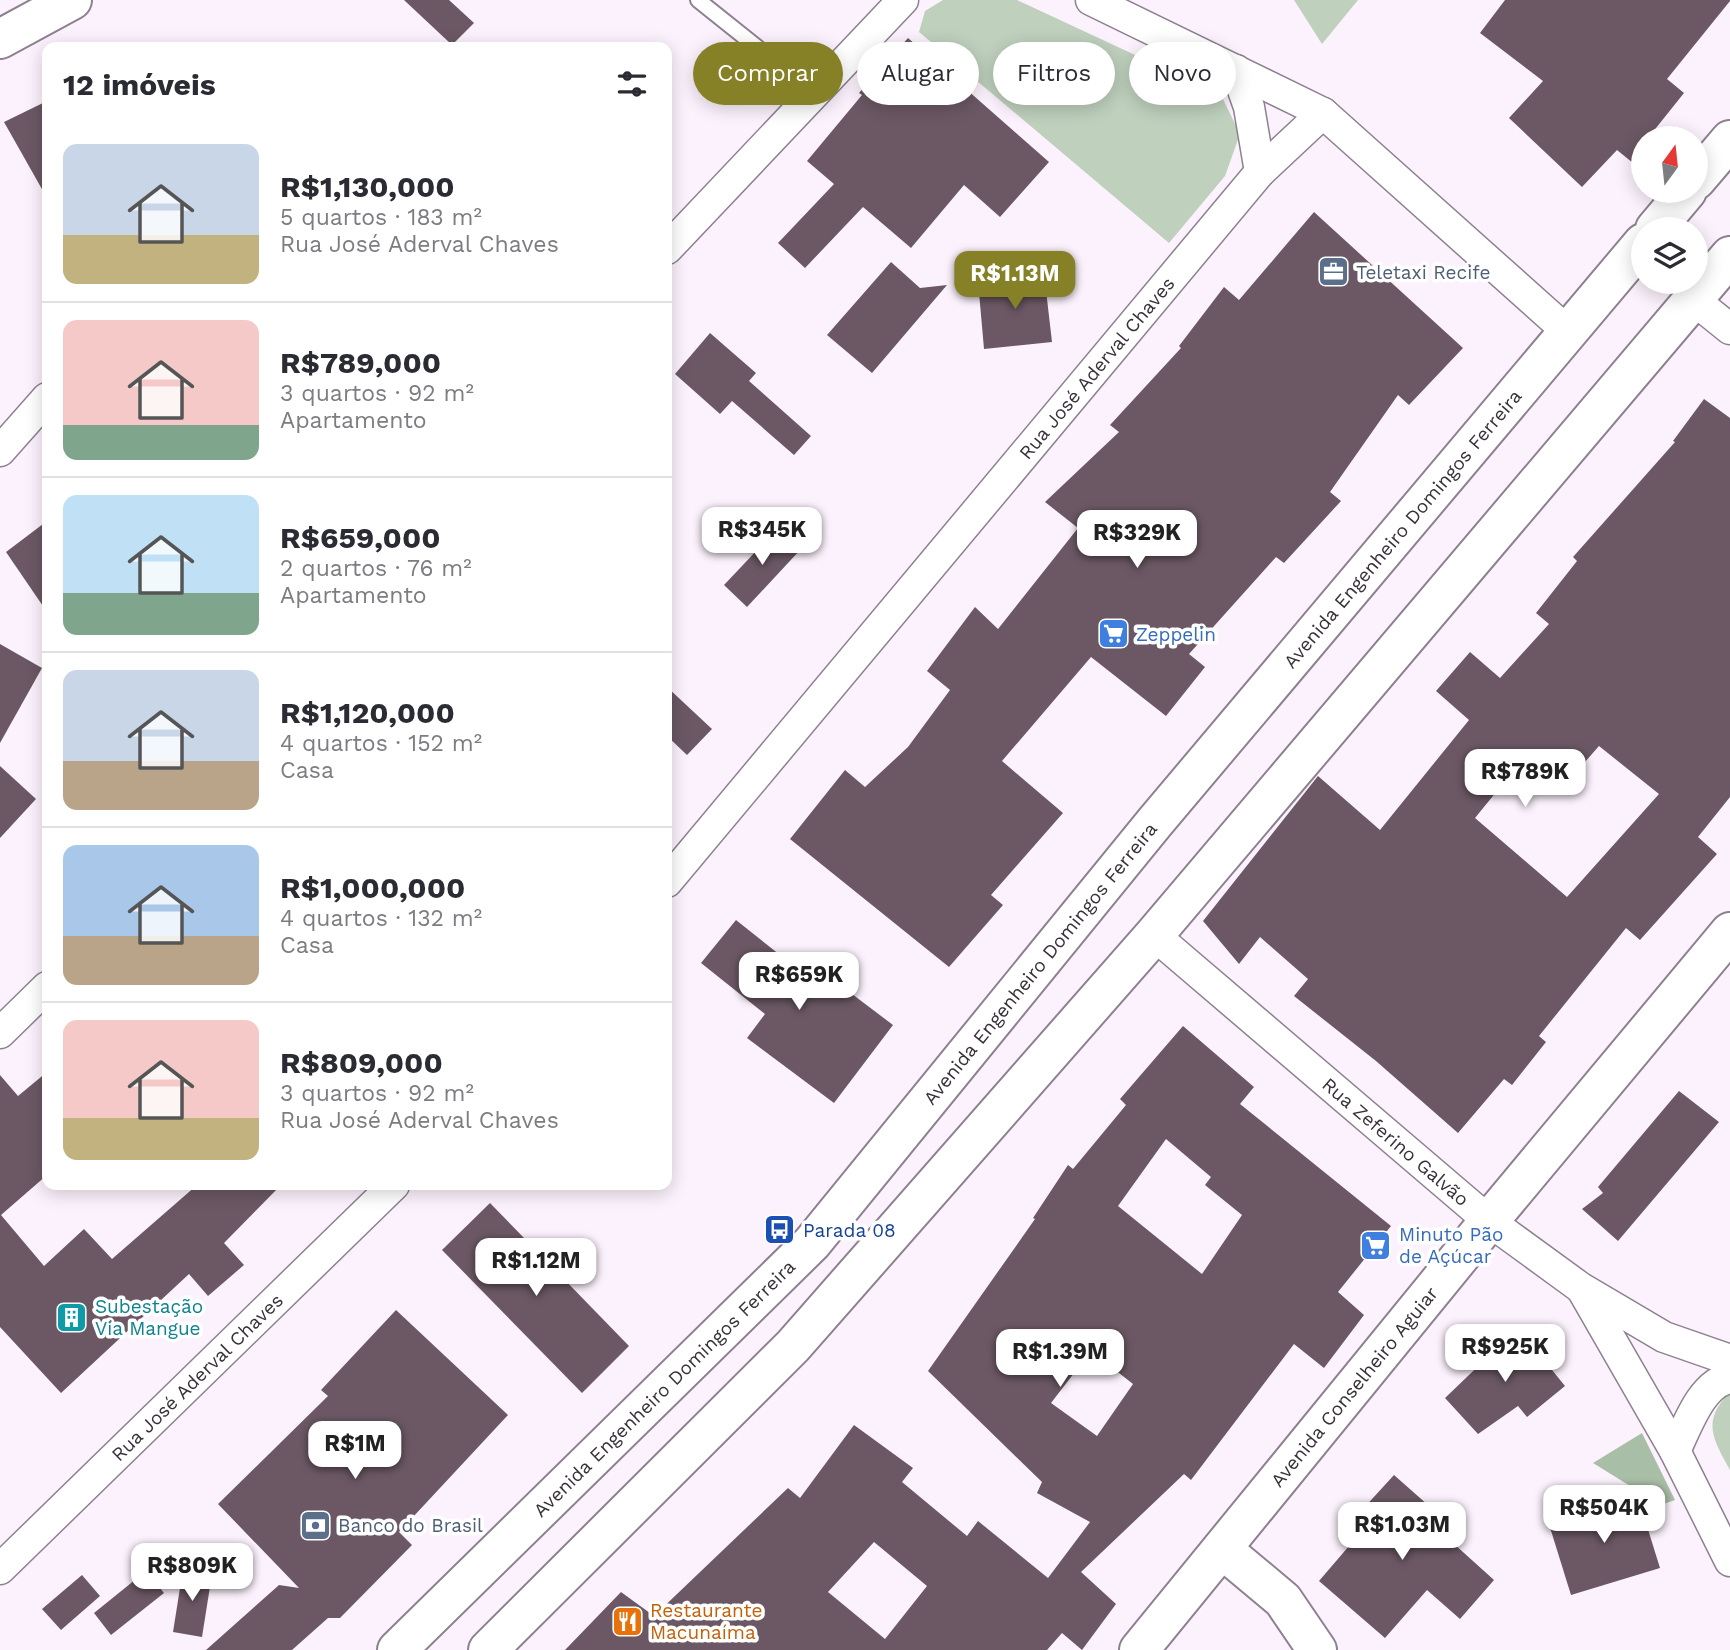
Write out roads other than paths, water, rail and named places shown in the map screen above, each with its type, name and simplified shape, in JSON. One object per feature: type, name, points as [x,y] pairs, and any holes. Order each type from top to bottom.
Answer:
[{"type":"main road","points":[[0,39],[72,0]]},
{"type":"main road","points":[[1708,166],[1730,140]]},
{"type":"main road","points":[[1665,217],[1677,203]]},
{"type":"main road","points":[[488,1650],[793,1346],[1154,936],[1730,256]]},
{"type":"main road","name":"Avenida Engenheiro Domingos Ferreira","points":[[397,1650],[812,1243],[1146,833],[1631,257]]},
{"type":"main road","name":"Avenida Conselheiro Aguiar","points":[[1139,1650],[1489,1221],[1730,932]]},
{"type":"main road","points":[[1222,1549],[1283,1600],[1317,1650]]},
{"type":"street","points":[[843,61],[902,0]]},
{"type":"street","points":[[1091,0],[1178,42]]},
{"type":"street","points":[[1236,70],[1324,113],[1569,332]]},
{"type":"street","points":[[1236,70],[1249,107],[1260,172]]},
{"type":"street","points":[[672,245],[801,105]]},
{"type":"street","name":"Rua José Aderval Chaves","points":[[672,876],[1260,172],[1324,113]]},
{"type":"street","points":[[1694,300],[1730,329]]},
{"type":"street","points":[[0,451],[42,404]]},
{"type":"street","name":"Rua Zeferino Galvão","points":[[1154,936],[1489,1221],[1581,1288],[1664,1337],[1730,1360]]},
{"type":"street","points":[[0,1033],[42,991]]},
{"type":"street","name":"Rua José Aderval Chaves","points":[[0,1569],[389,1190]]},
{"type":"street","points":[[1581,1288],[1675,1451],[1730,1561]]},
{"type":"street","points":[[1675,1451],[1700,1403],[1720,1380],[1730,1378]]},
{"type":"lane","points":[[698,0],[750,42]]},
{"type":"place","name":"Teletaxi Recife","points":[[1333,272]]},
{"type":"place","name":"Zeppelin","points":[[1113,634]]},
{"type":"place","name":"Parada 08","points":[[780,1230]]},
{"type":"place","name":"Minuto Pão de Açúcar","points":[[1376,1245]]},
{"type":"place","name":"Subestação Via Mangue","points":[[72,1317]]},
{"type":"place","name":"Banco do Brasil","points":[[315,1525]]},
{"type":"place","name":"Restaurante Macunaíma","points":[[627,1621]]}]
